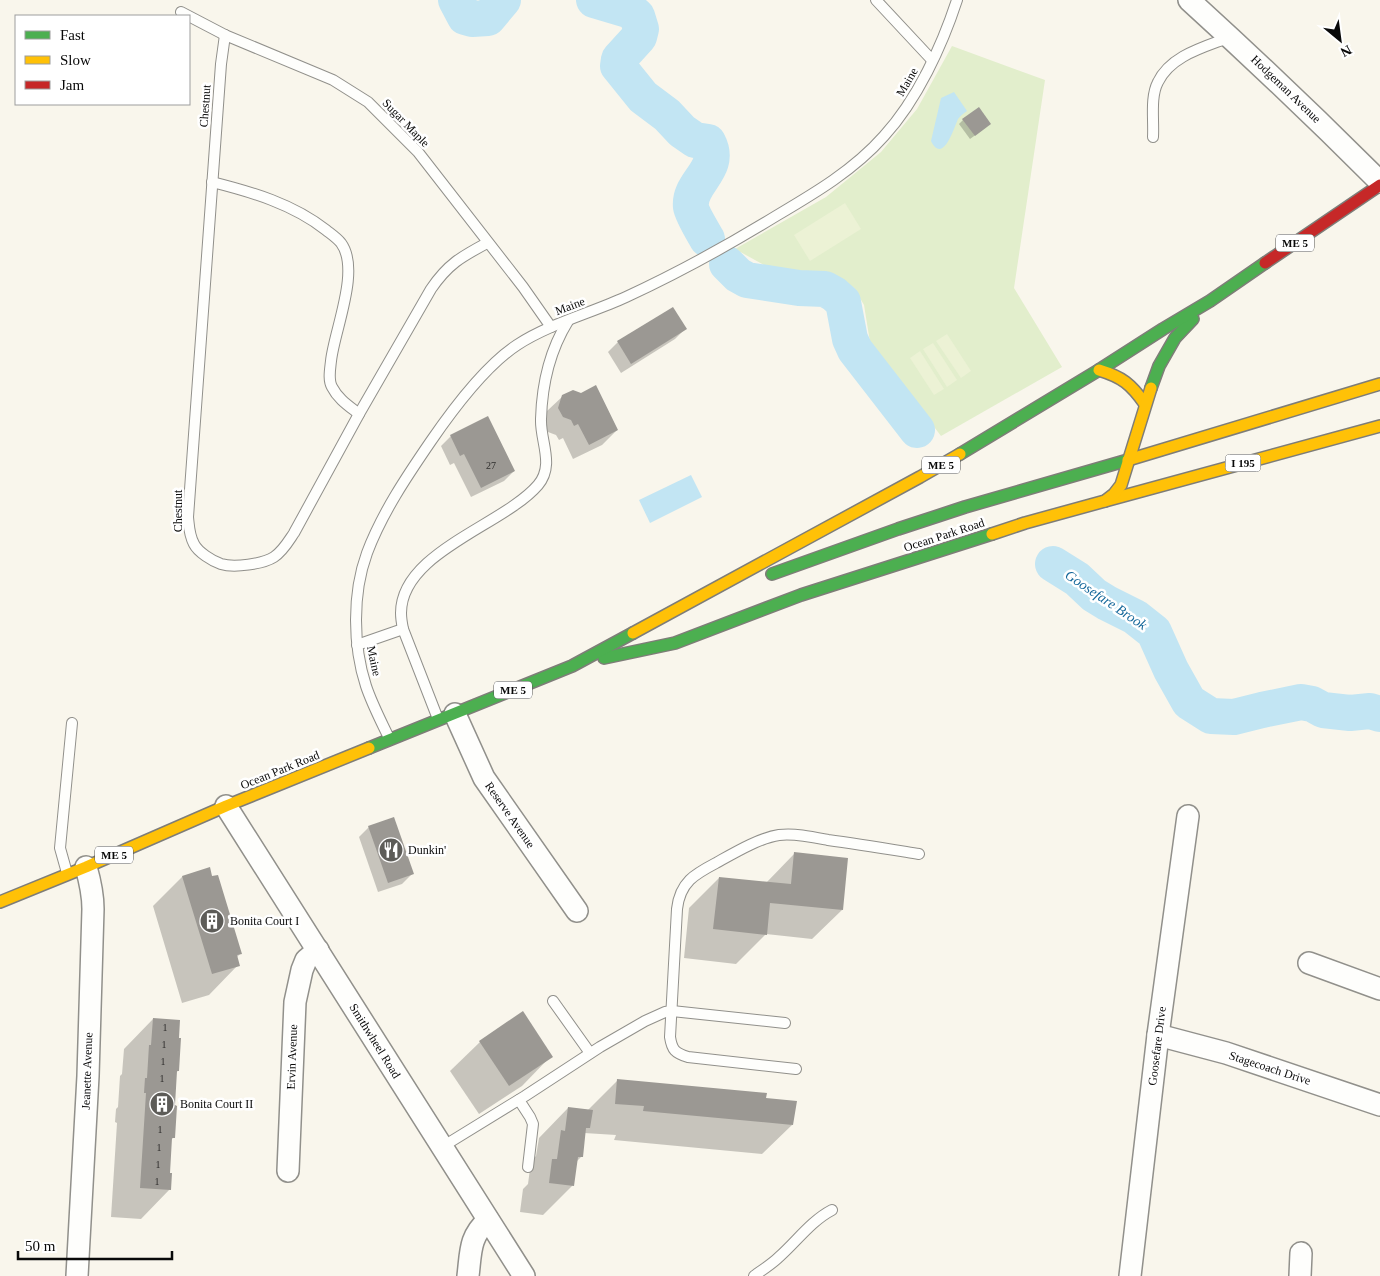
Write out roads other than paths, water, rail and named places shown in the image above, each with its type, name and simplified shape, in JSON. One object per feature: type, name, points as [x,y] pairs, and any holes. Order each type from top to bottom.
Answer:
[{"type":"main road","name":"Ocean Park Road","points":[[0,902],[77,871],[226,806],[572,666],[920,477],[1210,301],[1380,184]]},
{"type":"main road","name":"Ocean Park Road","points":[[572,666],[675,643],[801,595],[1016,526],[1105,501],[1121,485],[1145,404],[1160,366],[1175,338],[1210,301]]},
{"type":"main road","points":[[1099,370],[1122,377],[1131,385],[1145,404]]},
{"type":"main road","points":[[762,578],[948,512],[1380,384]]},
{"type":"main road","name":"I 195","points":[[1105,501],[1380,426]]},
{"type":"main road","points":[[663,616],[744,585]]},
{"type":"street","name":"Hodgeman Avenue","points":[[1189,0],[1318,119],[1380,184]]},
{"type":"street","name":"Reserve Avenue","points":[[447,717],[484,778],[577,911]]},
{"type":"street","name":"Smithwheel Road","points":[[226,806],[524,1276]]},
{"type":"street","name":"Goosefare Drive","points":[[1130,1276],[1158,1035],[1188,816]]},
{"type":"street","name":"Jeanette Avenue","points":[[77,871],[90,882],[93,909],[88,1076],[78,1276]]},
{"type":"street","name":"Ervin Avenue","points":[[288,1171],[295,1002],[306,960],[318,950]]},
{"type":"street","points":[[1310,963],[1380,989]]},
{"type":"street","name":"Stagecoach Drive","points":[[1158,1035],[1226,1053],[1380,1105]]},
{"type":"street","points":[[468,1276],[472,1241],[488,1220]]},
{"type":"street","points":[[1300,1276],[1301,1253]]},
{"type":"lane","points":[[876,0],[932,60]]},
{"type":"lane","name":"Maine","points":[[390,740],[366,686],[357,645],[357,608],[362,572],[367,554],[390,505],[404,480],[437,431],[461,400],[494,364],[517,344],[551,327],[612,303],[692,265],[817,192],[858,162],[896,121],[917,90],[932,60],[957,0]]},
{"type":"lane","name":"Sugar Maple","points":[[181,12],[187,15]]},
{"type":"lane","name":"Sugar Maple","points":[[190,17],[225,35],[333,80],[368,102],[418,152],[523,287],[551,327]]},
{"type":"lane","name":"Chestnut","points":[[225,35],[221,64],[188,517],[190,535],[194,545],[205,554],[220,564],[257,564],[266,561],[284,548],[431,289],[456,260],[487,242]]},
{"type":"lane","points":[[1153,137],[1154,98],[1158,82],[1167,69],[1182,57],[1230,37]]},
{"type":"lane","points":[[212,182],[268,198],[304,215],[341,243],[348,260],[347,286],[332,348],[330,378],[331,386],[341,401],[359,414]]},
{"type":"lane","points":[[447,717],[403,628],[401,613],[406,593],[426,564],[528,495],[539,484],[546,471],[541,420],[546,373],[560,335],[568,321]]},
{"type":"lane","points":[[357,645],[403,628]]},
{"type":"lane","points":[[72,723],[60,848],[77,871]]},
{"type":"lane","points":[[796,1069],[688,1057],[674,1050],[670,1037],[678,899],[682,890],[696,873],[750,846],[779,835],[808,837],[918,854]]},
{"type":"lane","points":[[553,1000],[590,1054]]},
{"type":"lane","points":[[442,1147],[590,1054],[645,1021],[666,1012],[672,1011],[785,1023]]},
{"type":"lane","points":[[519,1100],[530,1116],[532,1124],[528,1167]]},
{"type":"lane","points":[[754,1276],[778,1258],[814,1222],[832,1210]]},
{"type":"water","points":[[954,92],[967,111],[958,119],[948,142],[940,149],[935,147],[931,141],[941,98]]},
{"type":"water","points":[[691,475],[702,497],[650,523],[639,500]]},
{"type":"waterway","name":"Goosefare Brook","points":[[456,0],[465,17],[472,19],[488,18],[503,0]]},
{"type":"waterway","name":"Goosefare Brook","points":[[594,0],[631,11],[637,16],[641,29],[639,37],[619,59],[618,66],[643,97],[667,115],[682,131],[695,140],[708,142],[711,160],[691,198],[691,207],[695,218],[707,239]]},
{"type":"waterway","name":"Goosefare Brook","points":[[727,264],[738,275],[747,280],[799,288],[825,289],[834,294],[843,302],[850,339],[855,350],[917,430]]},
{"type":"waterway","name":"Goosefare Brook","points":[[1053,564],[1077,579],[1094,595],[1135,617],[1154,632],[1171,670],[1189,702],[1211,716],[1234,717],[1301,702],[1312,704],[1323,710],[1350,713],[1370,711],[1380,714]]},
{"type":"place","name":"Dunkin'","points":[[391,850]]},
{"type":"place","name":"Bonita Court I","points":[[212,921]]},
{"type":"place","name":"Bonita Court II","points":[[162,1104]]}]
